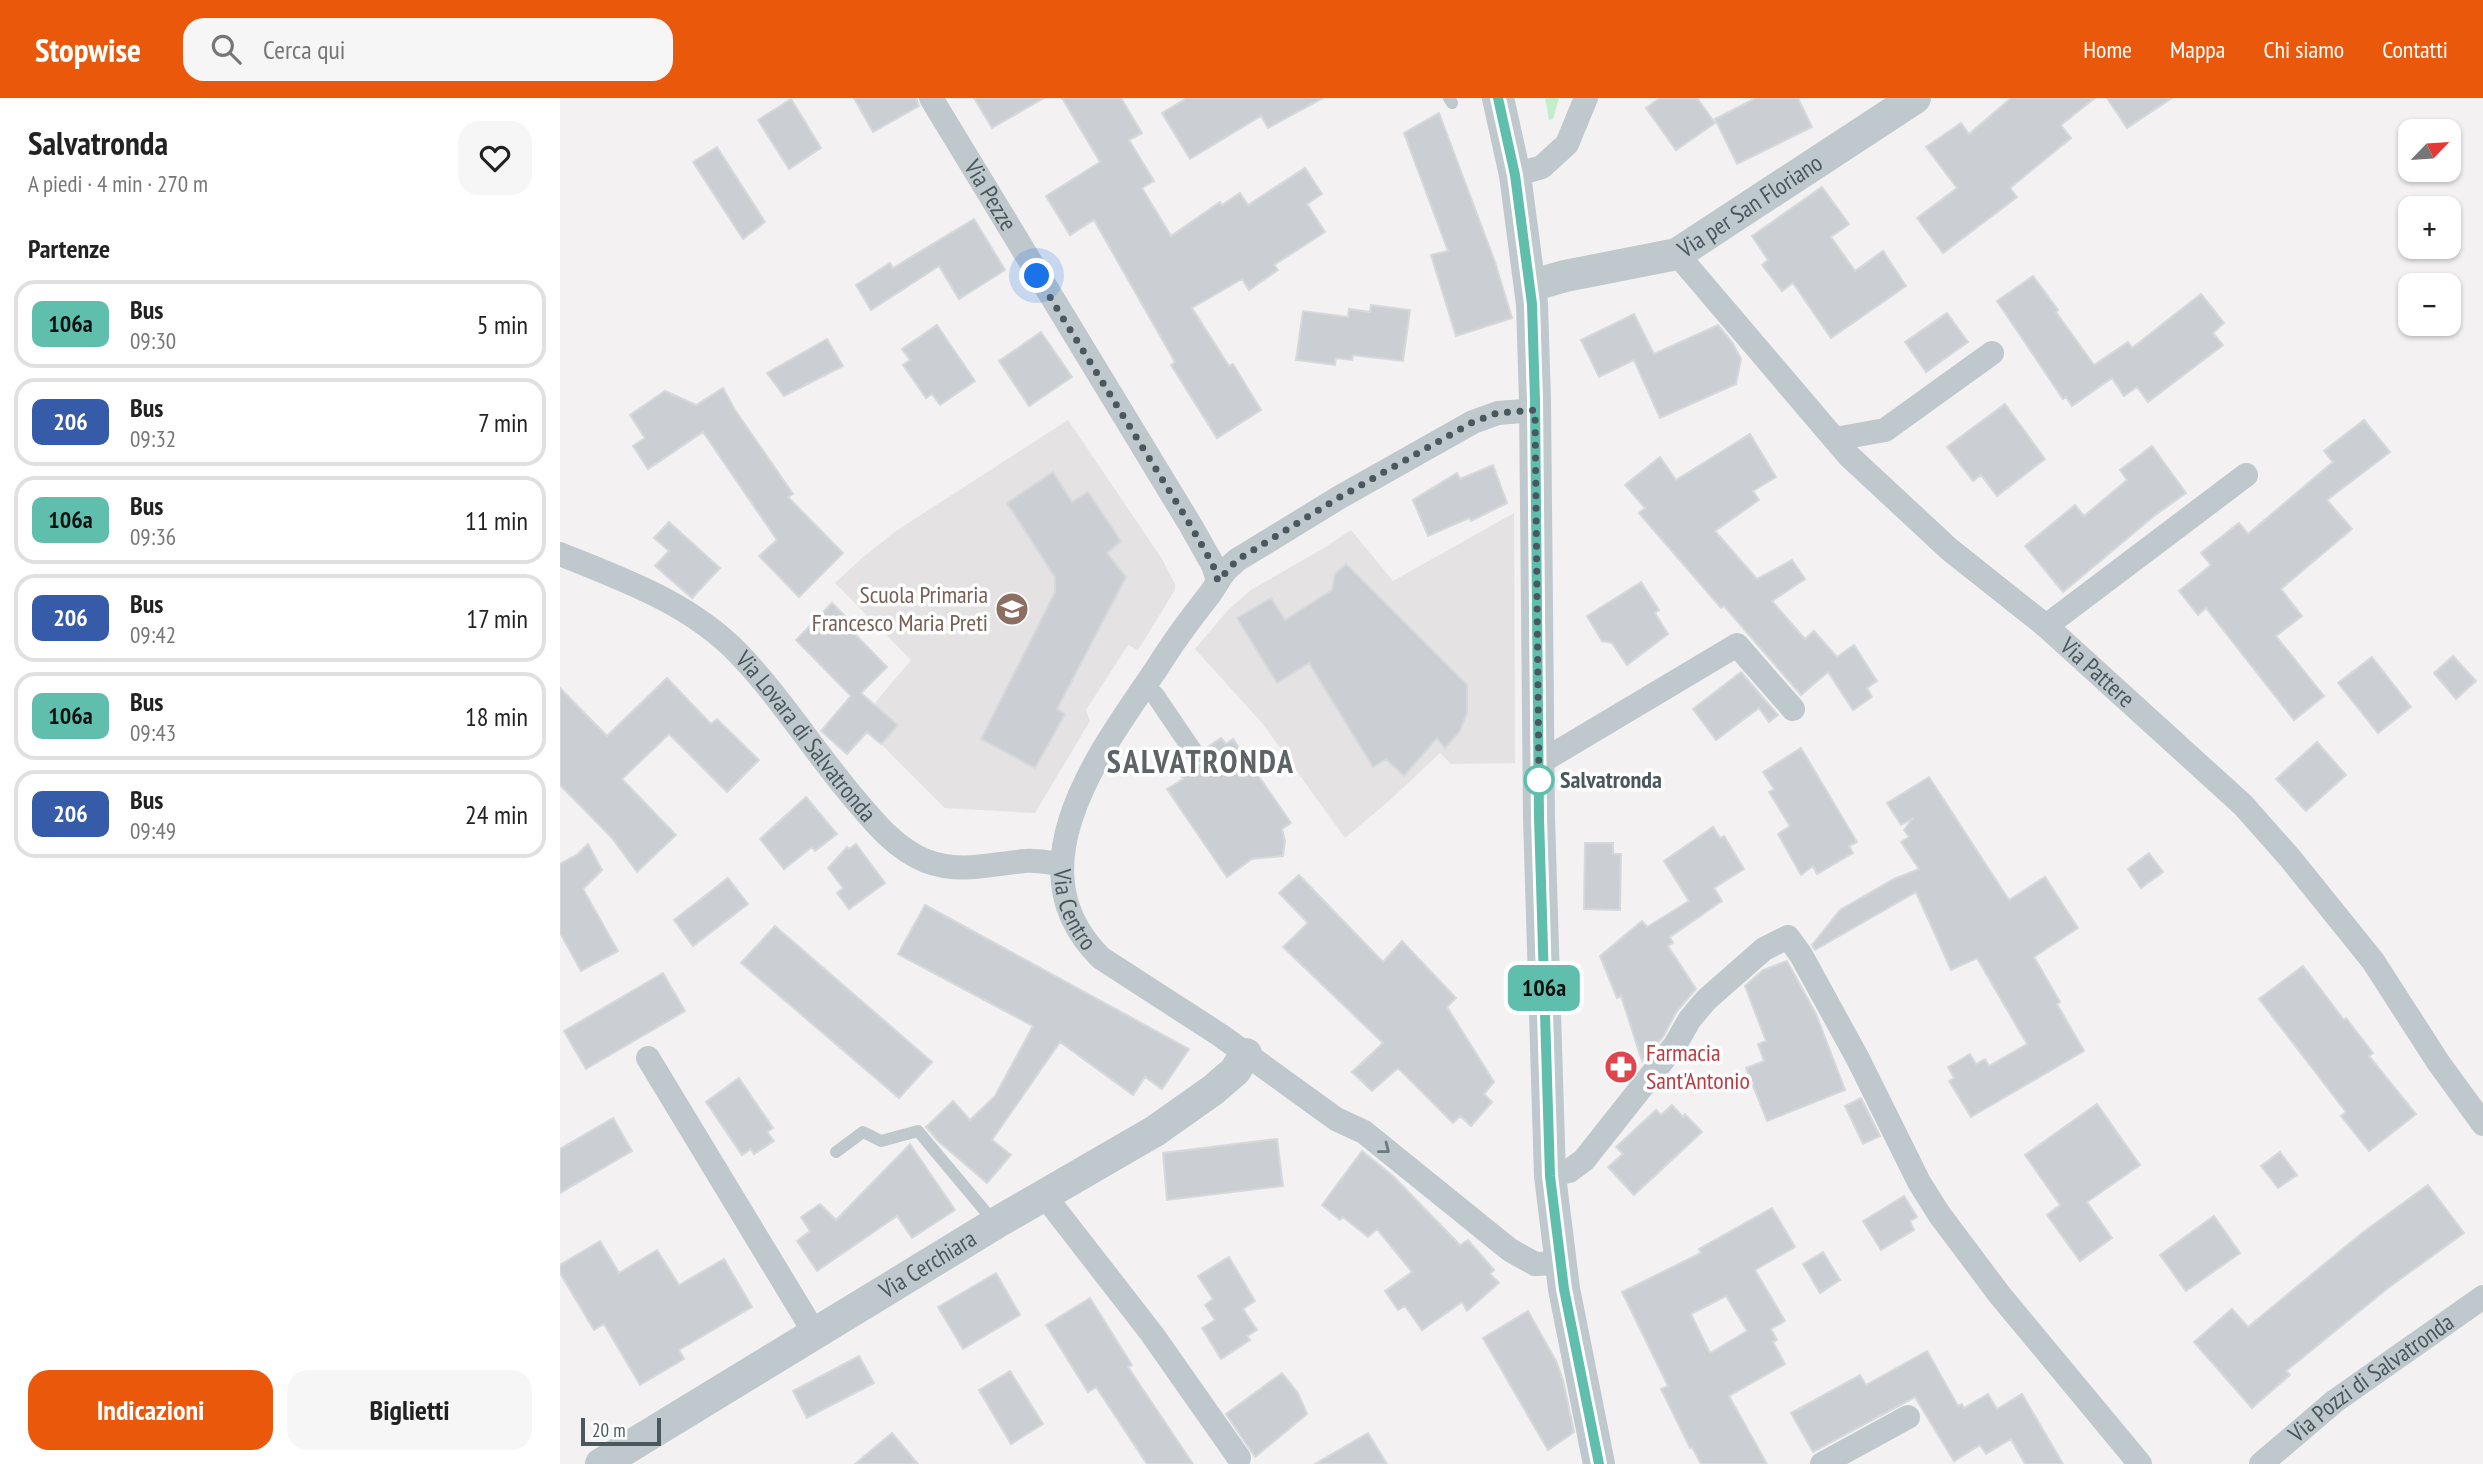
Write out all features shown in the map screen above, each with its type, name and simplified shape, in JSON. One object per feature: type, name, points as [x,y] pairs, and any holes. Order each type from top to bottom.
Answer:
[{"type":"street","name":"Via Pezze","points":[[931,98],[1191,526],[1213,565],[1218,581]]},
{"type":"street","points":[[1498,98],[1515,175],[1530,286],[1535,410],[1539,763],[1550,1176],[1560,1263],[1599,1464]]},
{"type":"street","points":[[1515,175],[1542,167],[1567,144],[1586,98]]},
{"type":"street","name":"Via per San Floriano","points":[[1530,286],[1678,254],[1915,98]]},
{"type":"street","name":"Via Pattere","points":[[1678,254],[1849,456],[1949,549],[2046,626],[2243,804],[2373,961],[2438,1062],[2483,1124]]},
{"type":"street","points":[[1835,439],[1885,430],[1992,353]]},
{"type":"street","name":"Via Centro","points":[[1535,410],[1497,413],[1473,422],[1340,497],[1237,560],[1218,581],[1143,688],[1084,783],[1071,816],[1062,864],[1064,887],[1081,935],[1092,949],[1114,968],[1246,1055],[1327,1113],[1364,1132],[1518,1256],[1535,1264],[1560,1263]]},
{"type":"street","points":[[2046,626],[2246,475]]},
{"type":"street","name":"Via Lovara di Salvatronda","points":[[560,555],[661,597],[715,632],[753,670],[872,818],[909,852],[931,863],[960,868],[990,867],[1028,860],[1062,864]]},
{"type":"street","points":[[1539,763],[1737,645],[1793,709]]},
{"type":"street","points":[[1154,695],[1195,754]]},
{"type":"street","points":[[1550,1176],[1569,1171],[1584,1160],[1675,1045],[1690,1018],[1724,983],[1764,949],[1788,937],[1801,955],[1852,1048],[1919,1182],[1939,1214],[2007,1303],[2140,1464]]},
{"type":"street","name":"Via Cerchiara","points":[[601,1464],[814,1332],[1133,1144],[1189,1108],[1235,1071],[1246,1055]]},
{"type":"street","points":[[648,1058],[814,1332]]},
{"type":"street","points":[[1044,1195],[1152,1334],[1239,1458]]},
{"type":"street","name":"Via Pozzi di Salvatronda","points":[[2261,1464],[2335,1401],[2483,1297]]},
{"type":"street","points":[[1822,1464],[1908,1417]]},
{"type":"lane","points":[[836,1152],[863,1132],[881,1141],[918,1131],[996,1223]]},
{"type":"shaded area","name":"Scuola Primaria Francesco Maria Preti","points":[[1068,420],[1162,559],[1175,584],[1175,590],[1138,650],[1128,645],[1086,710],[1090,721],[1035,813],[945,808],[881,744],[898,725],[874,704],[911,660],[835,583],[896,531]]},
{"type":"shaded area","points":[[1514,513],[1515,763],[1451,764],[1440,753],[1345,838],[1262,723],[1195,649],[1228,610],[1251,590],[1351,530],[1393,581]]},
{"type":"green space","points":[[1545,98],[1559,98],[1553,119],[1549,120]]},
{"type":"building","points":[[854,98],[916,98],[919,106],[873,132]]},
{"type":"building","points":[[974,98],[1044,98],[992,128]]},
{"type":"building","points":[[1062,98],[1121,98],[1142,133],[1129,140],[1154,181],[1142,188],[1171,236],[1220,202],[1222,205],[1240,193],[1248,205],[1305,168],[1322,194],[1307,204],[1325,232],[1274,265],[1278,270],[1249,290],[1242,279],[1192,308],[1229,366],[1233,364],[1261,410],[1217,438],[1171,365],[1175,362],[1094,220],[1070,235],[1046,196],[1100,162]]},
{"type":"building","points":[[1187,98],[1323,98],[1268,128],[1261,116],[1190,159],[1162,113]]},
{"type":"building","points":[[1660,98],[1697,98],[1715,123],[1676,150],[1646,108]]},
{"type":"building","points":[[1756,98],[1798,98],[1812,127],[1737,164],[1715,119]]},
{"type":"building","points":[[2011,98],[2095,98],[2061,125],[2071,138],[2010,188],[2017,197],[1943,253],[1917,218],[1957,188],[1926,147],[1961,123],[1969,134]]},
{"type":"building","points":[[2107,98],[2172,98],[2127,128]]},
{"type":"building","points":[[791,99],[821,148],[789,169],[758,120]]},
{"type":"building","points":[[1439,113],[1495,262],[1512,318],[1456,336],[1431,255],[1448,251],[1404,133]]},
{"type":"building","points":[[717,147],[765,222],[743,239],[693,162]]},
{"type":"building","points":[[1822,187],[1849,224],[1831,237],[1855,271],[1883,251],[1906,286],[1831,338],[1793,283],[1782,291],[1762,265],[1768,260],[1752,236]]},
{"type":"building","points":[[974,219],[1005,270],[959,299],[939,266],[871,310],[856,285],[890,263],[893,268]]},
{"type":"building","points":[[2033,276],[2094,365],[2128,342],[2132,348],[2201,294],[2224,323],[2213,333],[2223,345],[2148,402],[2137,387],[2124,396],[2112,378],[2072,406],[2066,397],[2063,399],[1997,301]]},
{"type":"building","points":[[1371,305],[1410,310],[1403,361],[1353,355],[1352,360],[1336,358],[1335,365],[1296,360],[1303,311],[1348,317],[1349,309],[1370,312]]},
{"type":"building","points":[[1947,313],[1968,342],[1926,372],[1905,342]]},
{"type":"building","points":[[1634,314],[1654,354],[1718,325],[1741,359],[1736,384],[1660,418],[1634,360],[1599,377],[1581,340]]},
{"type":"building","points":[[937,325],[975,381],[940,405],[932,394],[926,398],[903,365],[910,360],[902,349]]},
{"type":"building","points":[[1041,332],[1072,377],[1029,406],[999,361]]},
{"type":"building","points":[[827,339],[843,366],[784,396],[767,373]]},
{"type":"building","points":[[723,388],[735,410],[793,494],[788,497],[843,553],[799,597],[759,556],[777,540],[703,432],[648,469],[633,446],[645,438],[630,415],[665,391],[696,405]]},
{"type":"building","points":[[2005,404],[2045,459],[1997,496],[1981,475],[1973,481],[1947,447]]},
{"type":"building","points":[[2364,420],[2390,452],[2327,500],[2352,529],[2281,589],[2302,616],[2276,636],[2324,696],[2294,720],[2206,608],[2198,615],[2179,591],[2211,565],[2201,553],[2239,523],[2248,534],[2333,462],[2324,451]]},
{"type":"building","points":[[1750,434],[1776,477],[1753,491],[1759,500],[1715,531],[1757,579],[1792,560],[1805,579],[1772,601],[1805,639],[1814,631],[1837,657],[1854,645],[1877,681],[1867,688],[1872,697],[1853,710],[1828,672],[1801,695],[1639,513],[1645,508],[1625,485],[1660,457],[1676,480]]},
{"type":"building","points":[[2152,446],[2186,493],[2154,516],[2063,592],[2025,546],[2075,505],[2084,516],[2127,480],[2120,470]]},
{"type":"building","points":[[1493,465],[1507,503],[1471,521],[1469,518],[1428,536],[1413,500],[1457,473],[1460,479]]},
{"type":"building","points":[[1053,472],[1072,502],[1088,492],[1121,541],[1107,553],[1126,577],[1057,709],[1065,714],[1035,768],[981,739],[1055,592],[1055,577],[1007,503]]},
{"type":"building","points":[[669,522],[720,568],[692,598],[655,566],[669,551],[654,538]]},
{"type":"building","points":[[1346,564],[1467,685],[1467,712],[1460,731],[1445,748],[1437,738],[1404,776],[1386,759],[1373,767],[1309,663],[1277,683],[1237,618],[1271,598],[1285,620],[1332,590],[1335,574]]},
{"type":"building","points":[[1641,582],[1659,610],[1655,613],[1668,634],[1627,665],[1612,643],[1602,641],[1587,616]]},
{"type":"building","points":[[832,603],[854,625],[850,629],[887,667],[861,693],[898,725],[881,744],[867,732],[847,754],[821,731],[851,696],[796,640]]},
{"type":"building","points":[[2453,656],[2476,681],[2456,699],[2434,673]]},
{"type":"building","points":[[2372,657],[2411,707],[2378,733],[2338,683]]},
{"type":"building","points":[[1741,672],[1778,715],[1769,722],[1759,708],[1716,740],[1693,709]]},
{"type":"building","points":[[667,678],[711,724],[717,719],[759,760],[727,792],[669,734],[622,779],[676,835],[637,872],[612,838],[560,785],[560,688],[607,736]]},
{"type":"building","points":[[1221,738],[1226,744],[1233,739],[1291,823],[1282,829],[1285,841],[1283,856],[1252,859],[1227,877],[1167,789],[1183,779],[1179,773],[1190,765],[1202,764],[1206,759],[1206,748]]},
{"type":"building","points":[[2317,742],[2346,775],[2306,811],[2276,779]]},
{"type":"building","points":[[1801,748],[1857,842],[1849,846],[1853,853],[1817,874],[1813,866],[1801,875],[1778,834],[1790,826],[1769,792],[1774,789],[1763,772]]},
{"type":"building","points":[[1929,777],[2009,900],[2045,877],[2078,928],[2034,957],[2084,1051],[1971,1117],[1949,1081],[1954,1078],[1948,1067],[1970,1054],[1976,1064],[1985,1059],[1989,1066],[2027,1044],[1977,958],[1951,970],[1916,892],[1815,950],[1812,945],[1840,910],[1894,879],[1919,869],[1901,842],[1909,837],[1904,830],[1913,818],[1901,825],[1887,803]]},
{"type":"building","points":[[806,797],[837,834],[815,851],[812,847],[784,869],[760,839]]},
{"type":"building","points":[[1713,827],[1720,838],[1724,836],[1744,869],[1714,888],[1722,901],[1670,937],[1673,943],[1668,946],[1696,989],[1677,1011],[1663,1037],[1642,1061],[1621,996],[1617,998],[1600,956],[1642,921],[1647,927],[1689,901],[1664,861]]},
{"type":"building","points":[[1585,843],[1613,843],[1613,854],[1621,854],[1620,910],[1584,909]]},
{"type":"building","points":[[588,844],[602,870],[583,889],[618,951],[581,971],[560,933],[560,864],[578,854]]},
{"type":"building","points":[[856,844],[885,883],[849,909],[837,893],[843,888],[828,868],[847,847],[849,849]]},
{"type":"building","points":[[2149,853],[2163,872],[2141,888],[2128,869]]},
{"type":"building","points":[[1299,875],[1383,962],[1402,941],[1456,998],[1447,1007],[1494,1082],[1484,1094],[1492,1102],[1471,1126],[1460,1116],[1453,1123],[1398,1068],[1372,1091],[1352,1072],[1383,1043],[1283,947],[1308,923],[1279,893]]},
{"type":"building","points":[[728,878],[748,904],[693,946],[674,920]]},
{"type":"building","points":[[925,905],[1189,1049],[1162,1089],[1145,1077],[1133,1095],[1060,1042],[992,1140],[1011,1155],[987,1183],[938,1141],[926,1127],[953,1101],[970,1120],[995,1096],[1033,1026],[898,954]]},
{"type":"building","points":[[775,926],[932,1062],[899,1098],[741,963]]},
{"type":"building","points":[[1787,961],[1816,1014],[1845,1090],[1767,1121],[1746,1068],[1764,1061],[1758,1044],[1766,1041],[1745,986],[1763,970]]},
{"type":"building","points":[[2303,966],[2373,1053],[2369,1056],[2416,1114],[2369,1151],[2341,1116],[2346,1112],[2259,999]]},
{"type":"building","points":[[663,973],[685,1011],[586,1069],[564,1031]]},
{"type":"building","points":[[739,1078],[773,1128],[767,1132],[774,1141],[754,1154],[751,1149],[742,1155],[706,1102]]},
{"type":"building","points":[[1861,1098],[1880,1136],[1863,1144],[1845,1106]]},
{"type":"building","points":[[2097,1104],[2140,1165],[2087,1202],[2112,1238],[2080,1261],[2047,1215],[2060,1205],[2025,1155]]},
{"type":"building","points":[[1672,1105],[1702,1132],[1634,1195],[1608,1167],[1623,1154],[1616,1147],[1656,1110],[1661,1115]]},
{"type":"building","points":[[613,1118],[632,1151],[560,1193],[560,1149]]},
{"type":"building","points":[[1277,1139],[1283,1186],[1167,1200],[1163,1153]]},
{"type":"building","points":[[910,1144],[955,1210],[912,1238],[897,1216],[817,1271],[797,1241],[810,1231],[801,1217],[820,1204],[836,1220]]},
{"type":"building","points":[[1362,1151],[1393,1176],[1460,1245],[1468,1240],[1494,1270],[1490,1274],[1499,1283],[1467,1311],[1462,1302],[1422,1330],[1405,1306],[1398,1310],[1385,1291],[1412,1272],[1377,1229],[1368,1237],[1343,1217],[1340,1220],[1322,1205]]},
{"type":"building","points":[[2280,1152],[2297,1175],[2278,1188],[2261,1166]]},
{"type":"building","points":[[2428,1185],[2464,1233],[2388,1288],[2286,1371],[2290,1375],[2252,1408],[2194,1342],[2232,1309],[2248,1327],[2362,1233]]},
{"type":"building","points":[[1904,1196],[1917,1217],[1910,1221],[1914,1230],[1881,1250],[1863,1221]]},
{"type":"building","points":[[1772,1208],[1795,1247],[1755,1270],[1785,1321],[1771,1329],[1777,1340],[1773,1342],[1785,1364],[1729,1396],[1767,1464],[1701,1464],[1692,1447],[1690,1448],[1661,1389],[1668,1386],[1622,1292],[1701,1253],[1699,1249]],"holes":[[[1726,1296],[1747,1331],[1710,1353],[1691,1314]]]},
{"type":"building","points":[[2214,1216],[2240,1253],[2186,1291],[2160,1255]]},
{"type":"building","points":[[600,1241],[619,1273],[657,1250],[679,1285],[724,1259],[752,1307],[679,1350],[684,1359],[640,1385],[604,1324],[594,1330],[560,1273],[560,1265]]},
{"type":"building","points":[[1823,1252],[1840,1280],[1820,1293],[1803,1264]]},
{"type":"building","points":[[1229,1257],[1255,1301],[1243,1309],[1257,1330],[1247,1336],[1250,1340],[1221,1359],[1202,1328],[1215,1320],[1205,1305],[1213,1299],[1198,1276]]},
{"type":"building","points":[[996,1273],[1020,1315],[963,1349],[938,1307]]},
{"type":"building","points":[[1090,1298],[1132,1365],[1128,1367],[1193,1464],[1147,1464],[1096,1387],[1088,1392],[1046,1325]]},
{"type":"building","points":[[1528,1311],[1556,1361],[1563,1380],[1574,1432],[1548,1450],[1483,1338]]},
{"type":"building","points":[[1927,1351],[1958,1406],[1962,1404],[1964,1408],[1988,1394],[1997,1409],[2022,1394],[2063,1464],[2025,1464],[2011,1439],[1986,1454],[1980,1445],[1954,1461],[1915,1397],[1813,1452],[1791,1413],[1860,1375],[1866,1385]]},
{"type":"building","points":[[859,1356],[874,1383],[807,1418],[793,1391]]},
{"type":"building","points":[[1010,1371],[1043,1424],[1011,1444],[979,1390]]},
{"type":"building","points":[[1282,1373],[1298,1393],[1307,1414],[1255,1457],[1226,1414]]},
{"type":"building","points":[[892,1433],[918,1464],[855,1464]]},
{"type":"building","points":[[1368,1433],[1387,1464],[1315,1464]]},
{"type":"bus line","name":"106a","points":[[1498,98],[1515,175],[1532,304],[1539,818],[1550,1176],[1564,1289],[1599,1464]]},
{"type":"place","name":"Scuola Primaria Francesco Maria Preti","points":[[1012,609]]},
{"type":"place","name":"Salvatronda","points":[[1539,780]]},
{"type":"place","name":"Farmacia Sant'Antonio","points":[[1621,1067]]},
{"type":"district","name":"SALVATRONDA","points":[[1201,762]]},
{"type":"route","points":[[1037,276],[1191,526],[1213,565],[1218,581],[1237,560],[1340,497],[1473,422],[1497,413],[1535,410],[1539,780]]}]
